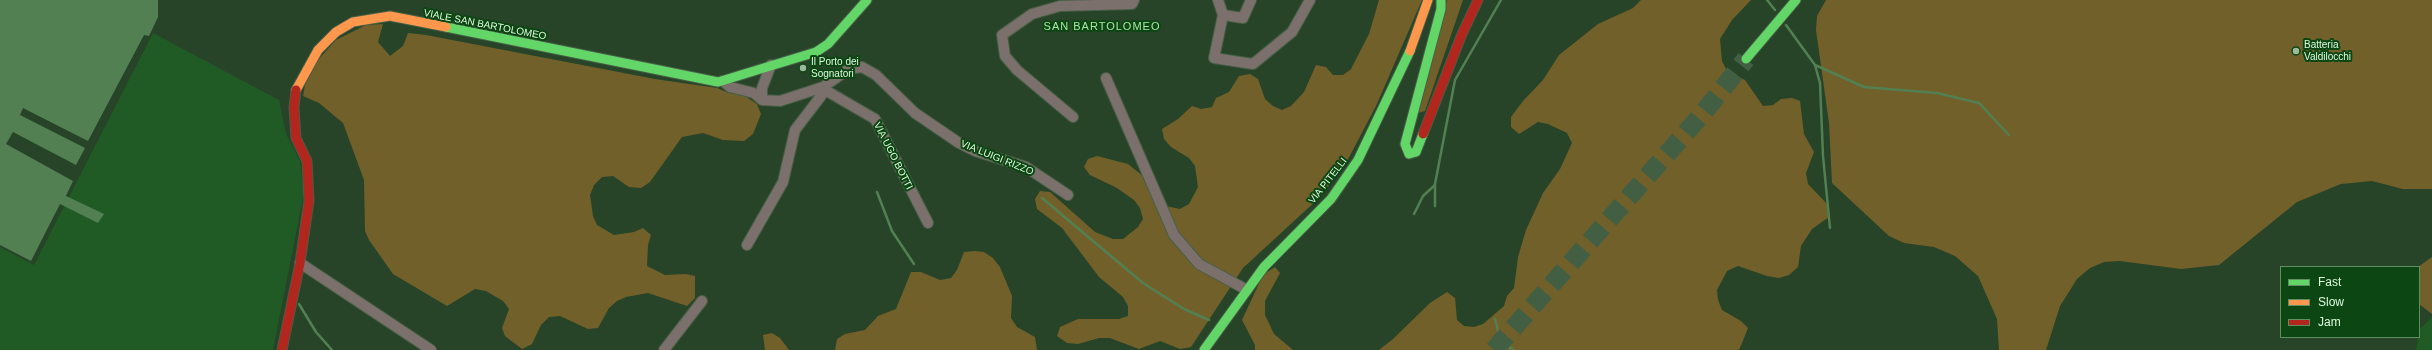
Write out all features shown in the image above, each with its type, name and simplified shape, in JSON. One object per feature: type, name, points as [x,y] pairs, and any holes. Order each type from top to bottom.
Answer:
[{"type":"main road","name":"VIALE SAN BARTOLOMEO","points":[[282,350],[300,263],[309,201],[307,161],[296,138],[294,108],[296,91],[301,78],[318,50],[336,32],[354,22],[390,16],[718,82],[816,52],[828,44],[867,0]]},
{"type":"main road","name":"VIA PITELLI","points":[[1204,350],[1264,267],[1331,199],[1358,160],[1406,62],[1428,0]]},
{"type":"main road","points":[[1441,0],[1441,9],[1405,144],[1409,154],[1416,152],[1462,34],[1478,0]]},
{"type":"main road","points":[[1746,59],[1796,0]]},
{"type":"street","points":[[1073,117],[1017,70],[1005,56],[1002,36],[1032,14],[1060,6],[1132,4],[1134,0]]},
{"type":"street","points":[[1218,0],[1223,15],[1214,58],[1253,64],[1292,32],[1310,0]]},
{"type":"street","points":[[1223,15],[1243,18],[1251,0]]},
{"type":"street","points":[[762,100],[762,88],[771,65]]},
{"type":"street","name":"VIA LUIGI RIZZO","points":[[723,81],[730,87],[754,93],[762,100],[780,101],[824,89],[849,69],[862,67],[870,70],[915,113],[959,143],[975,151],[1026,167],[1068,195]]},
{"type":"street","points":[[1106,78],[1174,235],[1199,264],[1247,290]]},
{"type":"street","points":[[747,245],[783,182],[795,130],[824,89]]},
{"type":"street","name":"VIA UGO BOTTI","points":[[824,89],[875,119],[928,223]]},
{"type":"street","points":[[300,263],[431,350]]},
{"type":"street","points":[[664,350],[702,301]]},
{"type":"shaded area","points":[[0,0],[158,0],[158,17],[149,36],[144,35],[88,141],[23,108],[20,115],[85,148],[76,165],[13,132],[6,144],[73,181],[66,196],[104,214],[98,223],[60,204],[31,261],[0,245]]},
{"type":"shaded area","points":[[1379,0],[1422,0],[1376,106],[1345,165],[1319,198],[1243,268],[1191,347],[1180,349],[1160,341],[1139,349],[1110,338],[1099,338],[1078,344],[1067,343],[1057,336],[1060,327],[1078,319],[1119,319],[1128,316],[1128,306],[1123,297],[1099,277],[1062,228],[1037,209],[1035,199],[1040,191],[1050,192],[1095,232],[1113,239],[1123,239],[1138,227],[1143,219],[1140,208],[1134,200],[1117,188],[1090,175],[1084,167],[1088,159],[1097,156],[1128,164],[1144,177],[1161,205],[1180,209],[1189,204],[1198,187],[1195,166],[1189,158],[1171,147],[1164,139],[1162,129],[1178,119],[1192,106],[1201,109],[1212,107],[1216,98],[1229,92],[1239,76],[1250,74],[1258,79],[1265,99],[1273,106],[1282,110],[1291,106],[1304,92],[1316,65],[1326,67],[1333,75],[1343,75],[1351,69],[1369,34]]},
{"type":"shaded area","points":[[1447,0],[1463,0],[1425,111],[1418,113]]},
{"type":"shaded area","points":[[1641,0],[1751,0],[1732,20],[1720,39],[1722,61],[1727,71],[1745,80],[1763,106],[1773,105],[1781,99],[1792,98],[1800,101],[1804,134],[1814,152],[1806,173],[1808,184],[1829,206],[1829,217],[1812,229],[1801,246],[1798,267],[1789,275],[1779,278],[1767,276],[1738,266],[1727,271],[1717,290],[1718,300],[1722,310],[1741,321],[1748,328],[1740,348],[1738,350],[1379,350],[1393,339],[1430,303],[1447,292],[1455,298],[1457,320],[1464,326],[1474,327],[1483,324],[1504,306],[1507,296],[1514,288],[1518,257],[1526,230],[1543,193],[1560,169],[1572,143],[1567,133],[1548,124],[1538,122],[1519,134],[1511,127],[1511,117],[1523,101],[1543,80],[1559,55],[1598,24],[1633,8]]},
{"type":"shaded area","points":[[1826,0],[2432,0],[2432,189],[2403,189],[2372,181],[2341,184],[2297,202],[2219,265],[2181,269],[2120,261],[2104,262],[2090,268],[2077,279],[2060,306],[2046,350],[1999,350],[1997,319],[1978,276],[1955,256],[1934,247],[1904,243],[1889,236],[1832,183],[1829,123],[1816,30],[1817,16]]},
{"type":"shaded area","points":[[383,24],[378,42],[390,56],[403,46],[408,33],[426,35],[655,79],[717,88],[729,93],[742,94],[757,104],[761,114],[753,134],[744,141],[723,140],[703,133],[682,137],[650,182],[641,188],[629,187],[613,176],[602,177],[594,185],[590,195],[593,216],[597,225],[614,235],[634,232],[643,228],[651,235],[648,245],[647,266],[665,275],[686,274],[695,276],[695,298],[687,306],[648,293],[626,297],[617,301],[609,308],[598,328],[588,329],[560,316],[549,317],[541,325],[532,344],[522,349],[505,336],[502,328],[509,309],[503,301],[486,291],[475,289],[447,306],[393,274],[369,240],[365,231],[364,180],[343,123],[319,103],[303,96],[305,85],[317,61],[336,40],[366,25]]},
{"type":"shaded area","points":[[153,33],[279,100],[286,134],[300,161],[304,193],[273,350],[0,350],[0,247],[34,265]]},
{"type":"shaded area","points":[[964,252],[984,252],[993,258],[1000,267],[1012,296],[1011,318],[1017,327],[1035,337],[1037,350],[835,350],[837,339],[845,334],[865,330],[878,316],[896,309],[911,272],[921,272],[940,280],[951,278],[957,270]]},
{"type":"shaded area","points":[[2432,257],[2432,314],[2420,305],[2419,266]]},
{"type":"shaded area","points":[[1275,267],[1280,273],[1265,301],[1265,315],[1274,334],[1293,350],[1255,350],[1255,345],[1242,320],[1263,275]]},
{"type":"shaded area","points":[[2432,317],[2432,350],[2416,350],[2418,338],[2420,338],[2420,329]]},
{"type":"shaded area","points":[[772,333],[780,338],[789,350],[765,350],[763,335]]},
{"type":"waterway","points":[[1435,206],[1435,184],[1455,80],[1501,0]]},
{"type":"waterway","points":[[1767,0],[1775,10]]},
{"type":"waterway","points":[[1786,25],[1815,65],[1820,83],[1823,156],[1830,228]]},
{"type":"waterway","points":[[1815,65],[1864,87],[1937,93],[1979,103],[2009,135]]},
{"type":"waterway","points":[[1414,214],[1423,196],[1435,185]]},
{"type":"waterway","points":[[877,192],[892,231],[914,264]]},
{"type":"waterway","points":[[1042,198],[1143,283],[1184,309],[1209,320]]},
{"type":"waterway","points":[[299,304],[316,332],[332,350]]},
{"type":"waterway","points":[[1495,319],[1500,338],[1513,350]]},
{"type":"tunnel","points":[[1494,350],[1704,112],[1746,59]]},
{"type":"traffic: fast","points":[[446,27],[718,82],[816,52],[828,44],[867,0]]},
{"type":"traffic: fast","points":[[1423,134],[1416,152],[1409,154],[1405,144],[1441,9],[1441,0]]},
{"type":"traffic: fast","points":[[1746,59],[1796,0]]},
{"type":"traffic: fast","points":[[1204,350],[1264,267],[1331,199],[1358,160],[1410,51]]},
{"type":"traffic: slow","points":[[1410,51],[1428,0]]},
{"type":"traffic: slow","points":[[296,90],[318,50],[336,32],[353,22],[390,16],[446,27]]},
{"type":"traffic: jam","points":[[1423,134],[1462,34],[1478,0]]},
{"type":"traffic: jam","points":[[282,350],[300,263],[309,201],[307,161],[296,138],[294,108],[296,90]]},
{"type":"place","name":"Batteria Valdilocchi","points":[[2296,51]]},
{"type":"place","name":"Il Porto dei Sognatori","points":[[803,68]]},
{"type":"district","name":"SAN BARTOLOMEO","points":[[1102,27]]}]
